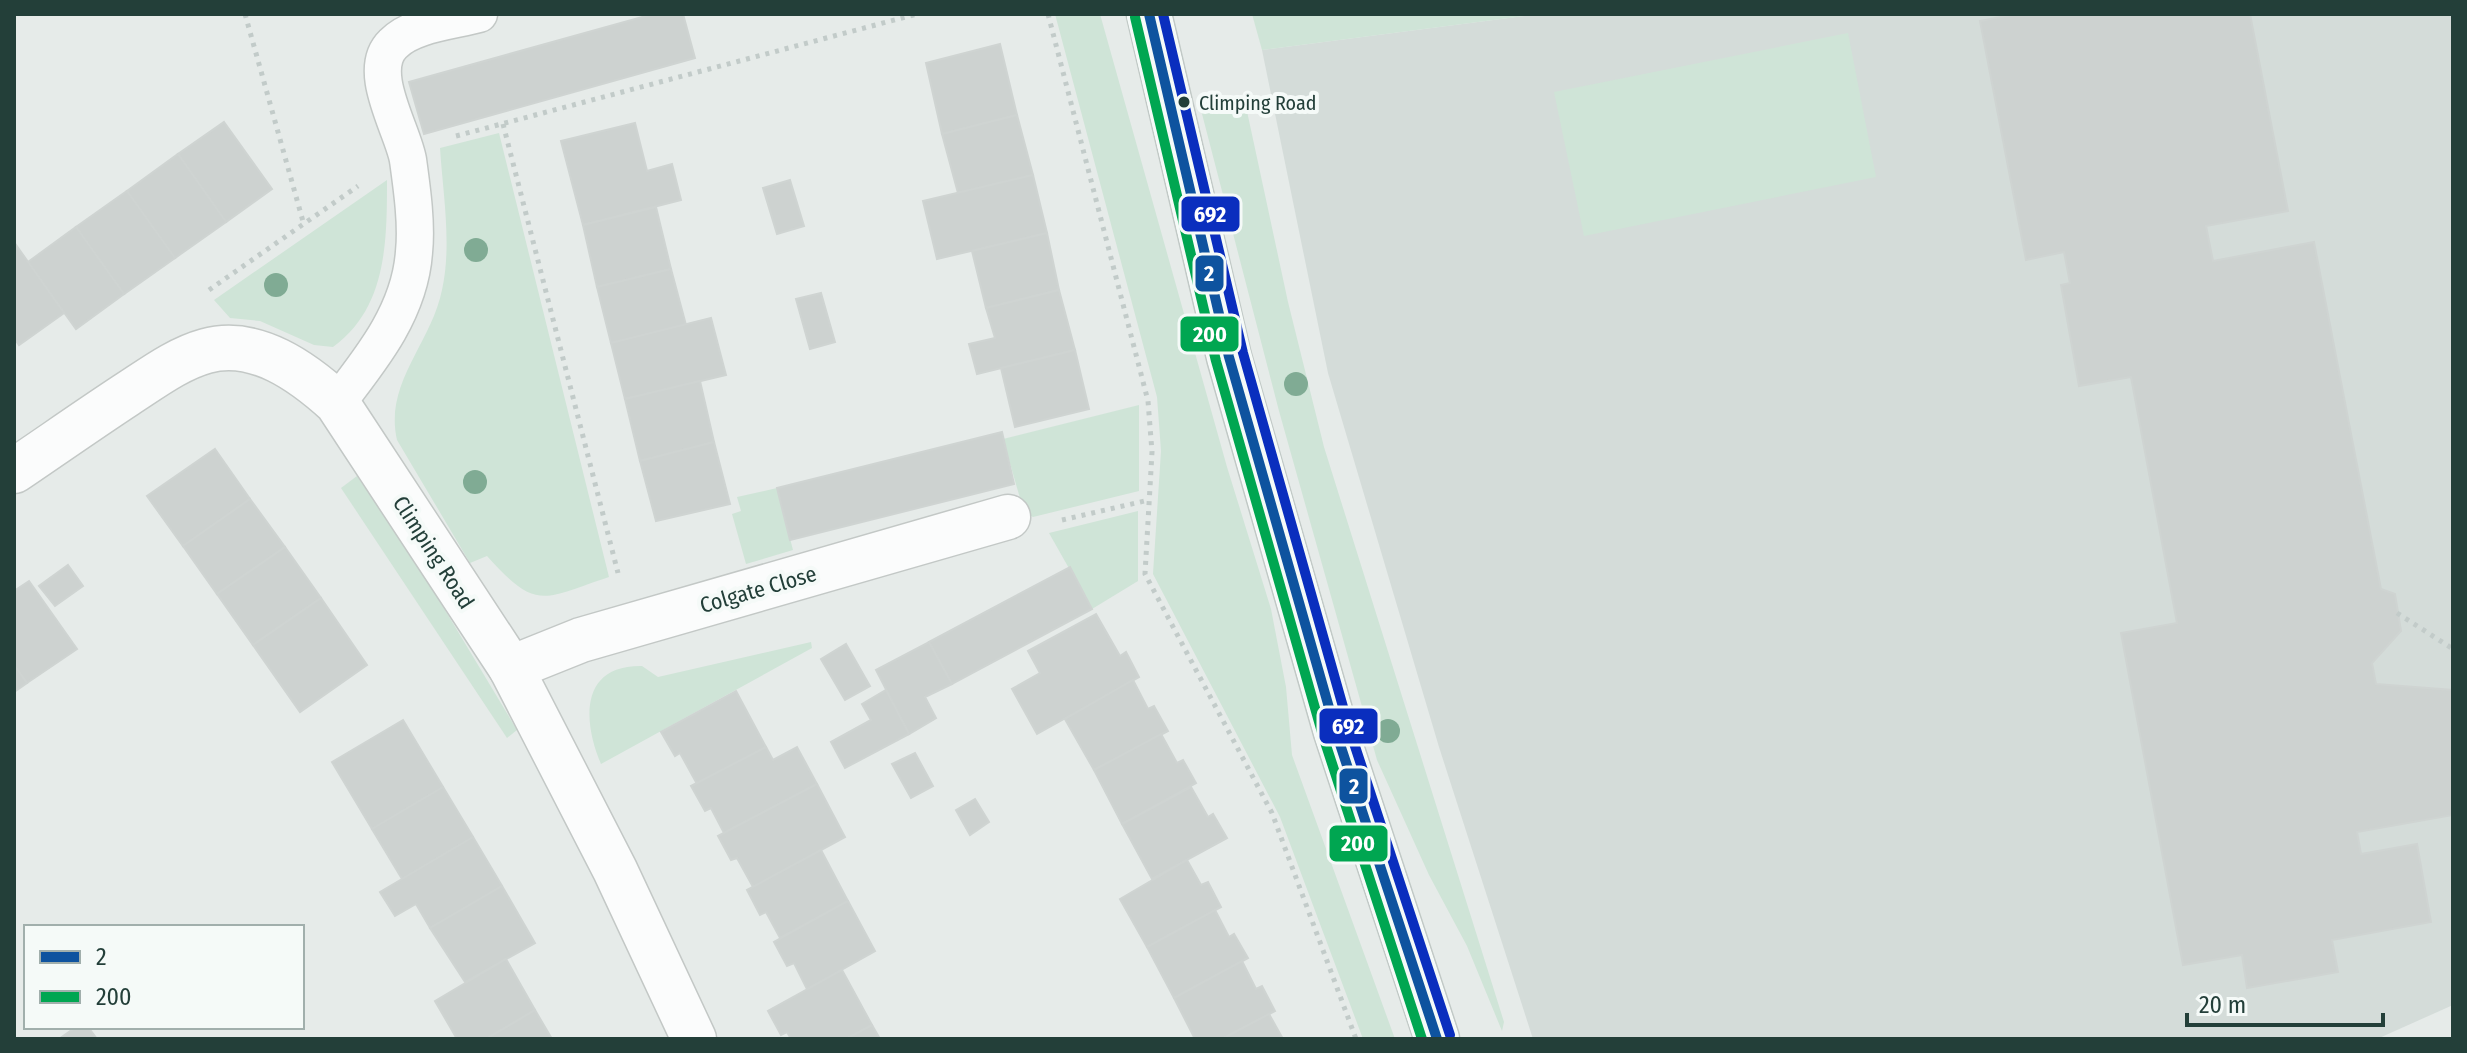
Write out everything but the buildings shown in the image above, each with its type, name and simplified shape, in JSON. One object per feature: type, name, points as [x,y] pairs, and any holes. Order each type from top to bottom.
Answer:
[{"type":"street","points":[[1149,14],[1233,372],[1336,732],[1437,1039]]},
{"type":"street","name":"Climping Road","points":[[14,471],[174,364],[208,350],[240,350],[279,360],[305,373],[337,403],[511,668],[615,870],[694,1039]]},
{"type":"street","name":"Colgate Close","points":[[511,668],[581,640],[1008,517]]},
{"type":"lane","points":[[337,403],[378,349],[408,291],[415,252],[407,157],[384,83],[383,63],[392,44],[411,33],[479,14]]},
{"type":"path","points":[[245,14],[304,225]]},
{"type":"path","points":[[240,350],[197,299],[376,174],[407,157],[451,137],[917,14]]},
{"type":"path","points":[[1048,14],[1148,401],[1152,452],[1145,574],[1272,813],[1356,1039]]},
{"type":"path","points":[[503,124],[631,625]]},
{"type":"path","points":[[1008,517],[1031,528],[1149,500]]},
{"type":"path","points":[[2397,613],[2453,649]]},
{"type":"shaded area","points":[[1540,14],[2453,14],[2453,1005],[2377,1039],[1533,1039],[1439,747],[1328,373],[1262,50]]},
{"type":"green space","points":[[1055,14],[1100,14],[1227,467],[1271,609],[1286,687],[1292,755],[1395,1039],[1363,1039],[1280,817],[1153,574],[1161,451],[1157,397]]},
{"type":"green space","points":[[1252,14],[1540,14],[1262,50]]},
{"type":"green space","points":[[1848,33],[1876,177],[1584,236],[1554,92]]},
{"type":"green space","points":[[1245,102],[1288,302],[1324,447],[1504,1022],[1502,1031],[1467,946],[1429,875],[1377,760],[1279,411],[1201,110]]},
{"type":"green space","points":[[499,133],[609,577],[555,595],[530,593],[504,574],[487,556],[470,563],[397,440],[397,400],[436,310],[445,273],[446,219],[440,148]]},
{"type":"green space","points":[[387,180],[384,249],[374,293],[351,331],[333,347],[314,345],[260,321],[230,318],[214,300]]},
{"type":"green space","points":[[1139,405],[1139,491],[1033,517],[1024,512],[1003,439]]},
{"type":"green space","points":[[357,476],[421,570],[517,730],[507,738],[341,488]]},
{"type":"green space","points":[[777,488],[793,550],[746,564],[732,514],[741,511],[737,497]]},
{"type":"green space","points":[[1138,511],[1138,581],[1092,609],[1049,533]]},
{"type":"green space","points":[[811,642],[812,648],[601,764],[589,714],[597,685],[606,675],[621,668],[642,666],[658,677]]},
{"type":"transit line","name":"2","points":[[1149,14],[1229,357],[1336,732],[1437,1039]]},
{"type":"transit line","name":"692","points":[[1163,14],[1243,353],[1349,728],[1450,1035]]},
{"type":"transit line","name":"200","points":[[1135,17],[1216,361],[1323,736],[1422,1039]]},
{"type":"place","name":"Climping Road","points":[[1184,102]]}]
